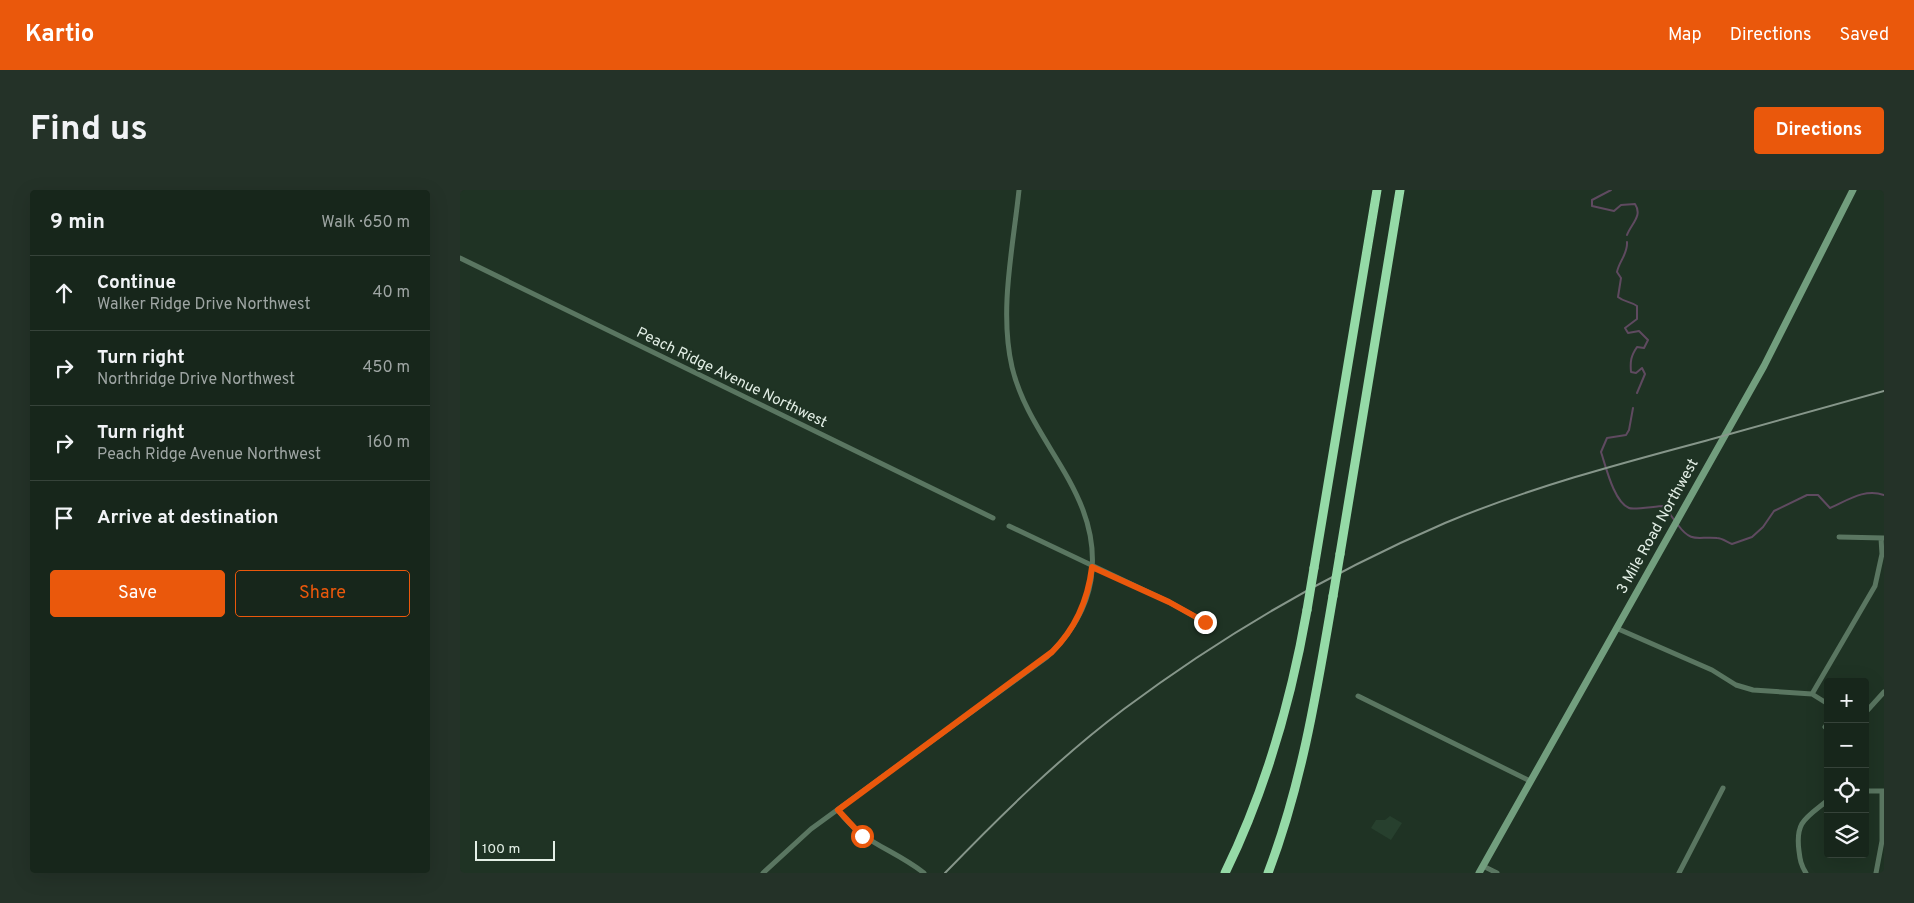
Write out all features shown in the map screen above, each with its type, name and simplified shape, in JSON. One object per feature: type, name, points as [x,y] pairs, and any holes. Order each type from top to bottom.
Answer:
[{"type":"highway","points":[[1225,873],[1256,801],[1270,762],[1295,674],[1377,190]]},
{"type":"highway","points":[[1268,873],[1287,817],[1303,756],[1333,596],[1400,190]]},
{"type":"main road","name":"3 Mile Road Northwest","points":[[1481,869],[1775,345],[1853,190]]},
{"type":"street","points":[[763,873],[805,834],[1052,652],[1069,632],[1079,616],[1089,590],[1092,567],[1092,539],[1084,510],[1026,404],[1010,359],[1006,315],[1019,190]]},
{"type":"street","name":"Peach Ridge Avenue Northwest","points":[[460,258],[993,518]]},
{"type":"street","points":[[1009,526],[1156,596],[1205,622]]},
{"type":"street","points":[[1812,694],[1875,586],[1882,554],[1883,538],[1839,537]]},
{"type":"street","points":[[1616,628],[1712,670],[1736,685],[1753,690],[1812,694],[1824,702]]},
{"type":"street","points":[[1869,708],[1884,692]]},
{"type":"street","points":[[1358,696],[1530,781]]},
{"type":"street","points":[[1679,873],[1723,788]]},
{"type":"street","points":[[1869,791],[1883,791],[1882,853],[1876,873]]},
{"type":"street","points":[[1806,873],[1800,864],[1797,835],[1800,824],[1824,803]]},
{"type":"street","points":[[838,810],[862,836],[902,856],[924,873]]},
{"type":"street","points":[[1481,869],[1497,873]]},
{"type":"shaded area","points":[[1390,816],[1402,823],[1391,840],[1371,828],[1376,820],[1385,820]]},
{"type":"waterway","points":[[1611,190],[1592,200],[1592,206],[1614,211],[1621,205],[1635,204],[1638,212],[1636,220],[1627,235]]},
{"type":"waterway","points":[[1627,242],[1626,250],[1617,272],[1621,278],[1618,297],[1637,306],[1637,319],[1625,328],[1628,333],[1639,331],[1648,340],[1644,348],[1637,347],[1631,359],[1631,372],[1636,373],[1642,368],[1645,374],[1637,393]]},
{"type":"waterway","points":[[1633,408],[1629,430],[1626,435],[1607,438],[1601,452],[1611,483],[1619,499],[1629,508],[1664,506],[1675,521]]},
{"type":"waterway","points":[[1678,525],[1691,537],[1719,538],[1732,544],[1752,537],[1763,527],[1774,511],[1807,495],[1818,495],[1830,508],[1863,494],[1877,493],[1884,495]]},
{"type":"railway","points":[[945,873],[1031,788],[1076,747],[1124,709],[1239,631],[1319,584],[1361,562],[1445,523],[1510,498],[1611,467],[1884,391]]},
{"type":"route","points":[[862,836],[838,810],[1047,657],[1069,632],[1079,616],[1089,590],[1092,567],[1150,592],[1205,622]]}]
